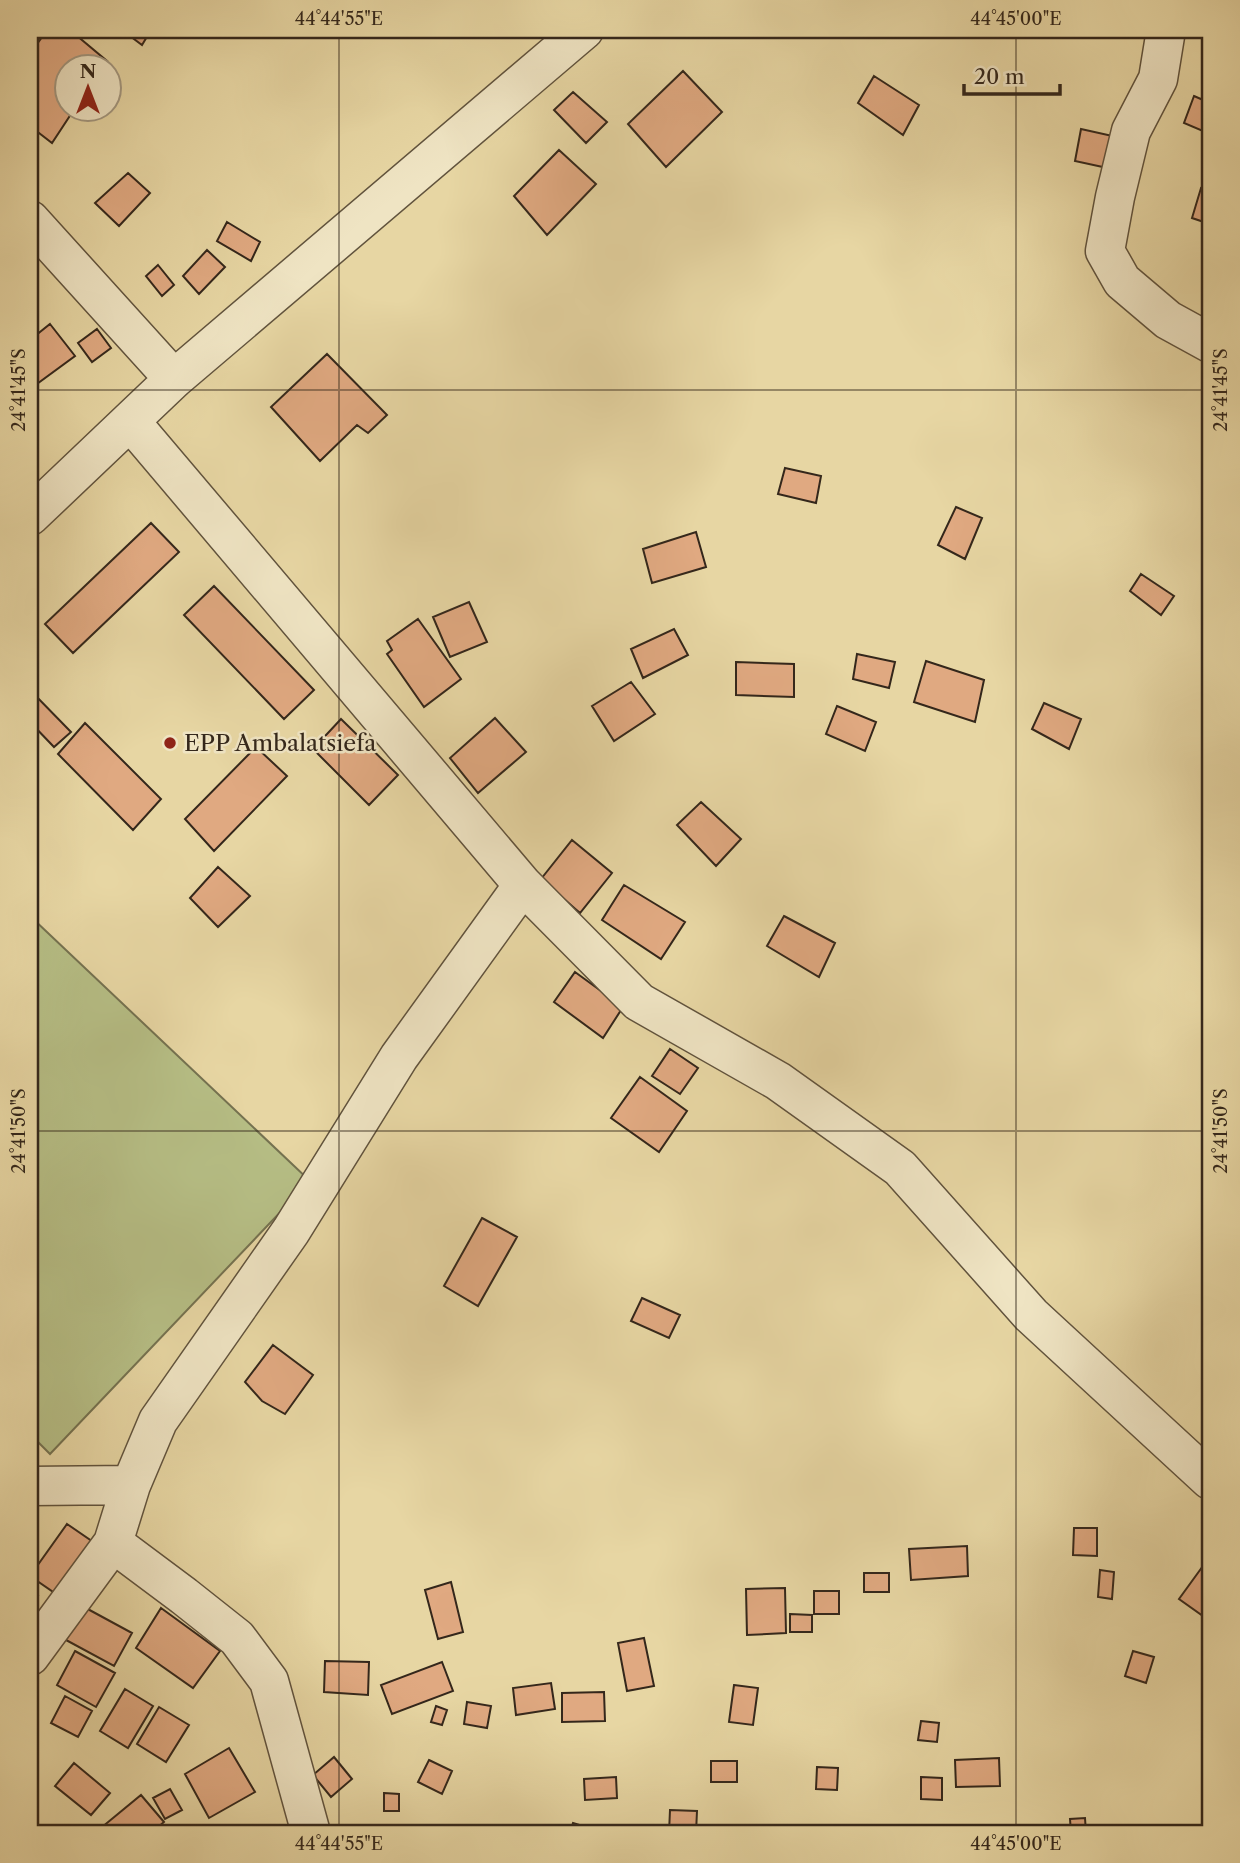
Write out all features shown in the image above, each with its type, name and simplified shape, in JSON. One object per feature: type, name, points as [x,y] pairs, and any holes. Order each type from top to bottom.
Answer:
[{"type":"street","points":[[30,516],[174,379],[584,30]]},
{"type":"street","points":[[1166,30],[1158,79],[1131,131],[1105,251],[1122,281],[1168,320],[1210,343]]},
{"type":"street","points":[[30,220],[174,379]]},
{"type":"street","points":[[130,421],[523,885],[639,1002],[778,1081],[900,1168],[1031,1315],[1210,1480]]},
{"type":"street","points":[[30,1656],[113,1543],[131,1485],[158,1420],[292,1231],[399,1057],[523,885]]},
{"type":"street","points":[[30,1486],[131,1485]]},
{"type":"street","points":[[113,1543],[237,1638],[269,1682],[311,1833]]},
{"type":"green space","points":[[30,916],[310,1181],[50,1454],[30,1434]]},
{"type":"building","points":[[36,30],[70,30],[96,52],[52,52],[52,122],[66,122],[52,143],[30,126],[30,54],[42,37]]},
{"type":"building","points":[[122,30],[151,30],[142,45]]},
{"type":"building","points":[[683,71],[722,112],[666,167],[628,124]]},
{"type":"building","points":[[874,76],[919,105],[903,135],[858,103]]},
{"type":"building","points":[[573,92],[607,122],[586,143],[554,110]]},
{"type":"building","points":[[1194,96],[1210,103],[1210,134],[1184,123]]},
{"type":"building","points":[[1081,129],[1117,137],[1112,169],[1075,161]]},
{"type":"building","points":[[559,150],[596,184],[547,235],[514,196]]},
{"type":"building","points":[[128,173],[150,193],[119,226],[95,203]]},
{"type":"building","points":[[1201,188],[1210,192],[1210,224],[1192,218]]},
{"type":"building","points":[[227,222],[260,242],[251,261],[217,241]]},
{"type":"building","points":[[207,250],[225,267],[199,294],[183,276]]},
{"type":"building","points":[[158,265],[174,285],[162,296],[146,276]]},
{"type":"building","points":[[50,324],[75,356],[30,389],[30,340]]},
{"type":"building","points":[[97,329],[111,348],[92,362],[78,343]]},
{"type":"building","points":[[327,354],[387,415],[368,433],[357,425],[320,461],[271,407]]},
{"type":"building","points":[[785,468],[821,476],[816,503],[778,494]]},
{"type":"building","points":[[956,507],[982,518],[965,559],[938,545]]},
{"type":"building","points":[[151,523],[179,552],[73,653],[45,624]]},
{"type":"building","points":[[696,532],[706,567],[652,583],[643,549]]},
{"type":"building","points":[[1141,574],[1174,596],[1161,615],[1130,591]]},
{"type":"building","points":[[214,586],[314,690],[284,719],[184,615]]},
{"type":"building","points":[[469,602],[487,642],[450,657],[433,617]]},
{"type":"building","points":[[418,619],[461,679],[424,707],[387,654],[392,650],[387,641]]},
{"type":"building","points":[[674,629],[688,655],[643,678],[631,649]]},
{"type":"building","points":[[857,654],[895,662],[889,688],[853,679]]},
{"type":"building","points":[[926,661],[984,680],[975,722],[914,702]]},
{"type":"building","points":[[736,662],[794,664],[794,697],[736,695]]},
{"type":"building","points":[[631,682],[655,714],[614,741],[592,706]]},
{"type":"building","points":[[30,690],[71,732],[54,747],[30,722]]},
{"type":"building","points":[[1044,703],[1081,719],[1069,749],[1032,729]]},
{"type":"building","points":[[837,706],[876,722],[865,751],[826,734]]},
{"type":"building","points":[[495,718],[526,752],[478,793],[450,758]]},
{"type":"building","points":[[341,719],[398,775],[369,805],[313,749]]},
{"type":"building","points":[[85,723],[161,799],[133,830],[58,754]]},
{"type":"building","points":[[256,747],[287,776],[214,851],[185,819]]},
{"type":"building","points":[[701,802],[741,839],[716,866],[677,825]]},
{"type":"building","points":[[572,840],[612,873],[580,913],[541,879]]},
{"type":"building","points":[[218,867],[250,896],[218,927],[190,898]]},
{"type":"building","points":[[624,885],[685,922],[661,959],[602,920]]},
{"type":"building","points":[[784,916],[835,943],[819,977],[767,946]]},
{"type":"building","points":[[575,972],[623,1007],[603,1038],[554,1002]]},
{"type":"building","points":[[670,1049],[698,1068],[680,1094],[652,1076]]},
{"type":"building","points":[[640,1077],[687,1111],[659,1152],[611,1118]]},
{"type":"building","points":[[482,1218],[517,1237],[478,1306],[444,1286]]},
{"type":"building","points":[[642,1298],[680,1315],[669,1338],[631,1321]]},
{"type":"building","points":[[273,1345],[313,1375],[285,1414],[262,1401],[245,1382]]},
{"type":"building","points":[[67,1524],[99,1546],[62,1598],[30,1576]]},
{"type":"building","points":[[1074,1528],[1097,1528],[1097,1556],[1073,1555]]},
{"type":"building","points":[[967,1546],[968,1576],[911,1580],[909,1549]]},
{"type":"building","points":[[1208,1559],[1210,1561],[1210,1621],[1179,1599]]},
{"type":"building","points":[[1100,1570],[1114,1572],[1112,1599],[1098,1597]]},
{"type":"building","points":[[864,1573],[889,1573],[889,1592],[864,1592]]},
{"type":"building","points":[[451,1582],[463,1632],[438,1639],[425,1590]]},
{"type":"building","points":[[785,1588],[786,1633],[747,1635],[746,1589]]},
{"type":"building","points":[[30,1590],[38,1596],[30,1608]]},
{"type":"building","points":[[814,1591],[839,1591],[839,1614],[814,1614]]},
{"type":"building","points":[[84,1607],[132,1633],[114,1666],[66,1640]]},
{"type":"building","points":[[161,1608],[220,1651],[193,1688],[136,1648]]},
{"type":"building","points":[[790,1614],[812,1615],[812,1632],[790,1632]]},
{"type":"building","points":[[644,1638],[654,1686],[627,1691],[618,1643]]},
{"type":"building","points":[[75,1651],[115,1673],[96,1707],[57,1685]]},
{"type":"building","points":[[1133,1651],[1154,1657],[1146,1683],[1125,1676]]},
{"type":"building","points":[[325,1661],[369,1662],[368,1695],[324,1692]]},
{"type":"building","points":[[442,1662],[453,1691],[392,1714],[381,1685]]},
{"type":"building","points":[[551,1683],[555,1709],[516,1715],[513,1688]]},
{"type":"building","points":[[734,1685],[758,1688],[753,1725],[729,1722]]},
{"type":"building","points":[[125,1689],[153,1706],[128,1748],[100,1731]]},
{"type":"building","points":[[604,1692],[605,1721],[562,1722],[562,1693]]},
{"type":"building","points":[[65,1696],[92,1711],[78,1737],[51,1723]]},
{"type":"building","points":[[467,1702],[491,1706],[487,1728],[464,1724]]},
{"type":"building","points":[[436,1706],[447,1710],[442,1725],[431,1722]]},
{"type":"building","points":[[159,1707],[189,1725],[166,1762],[137,1744]]},
{"type":"building","points":[[921,1721],[939,1723],[937,1742],[918,1740]]},
{"type":"building","points":[[229,1748],[255,1792],[209,1818],[185,1774]]},
{"type":"building","points":[[334,1757],[352,1779],[331,1797],[313,1775]]},
{"type":"building","points":[[999,1758],[1000,1786],[956,1787],[955,1760]]},
{"type":"building","points":[[429,1760],[452,1771],[442,1794],[418,1782]]},
{"type":"building","points":[[711,1761],[737,1761],[737,1782],[711,1782]]},
{"type":"building","points":[[74,1763],[110,1793],[91,1815],[55,1786]]},
{"type":"building","points":[[817,1767],[838,1768],[837,1790],[816,1789]]},
{"type":"building","points":[[616,1777],[617,1798],[585,1800],[584,1779]]},
{"type":"building","points":[[921,1777],[942,1778],[942,1800],[921,1799]]},
{"type":"building","points":[[170,1789],[182,1810],[165,1819],[153,1798]]},
{"type":"building","points":[[384,1793],[399,1794],[399,1811],[384,1811]]},
{"type":"building","points":[[141,1795],[164,1822],[151,1833],[96,1832]]},
{"type":"building","points":[[670,1810],[697,1811],[696,1833],[669,1833]]},
{"type":"building","points":[[1085,1818],[1086,1833],[1071,1833],[1070,1819]]},
{"type":"building","points":[[573,1823],[602,1832],[602,1833],[570,1833]]},
{"type":"place","name":"EPP Ambalatsiefa","points":[[170,743]]}]
